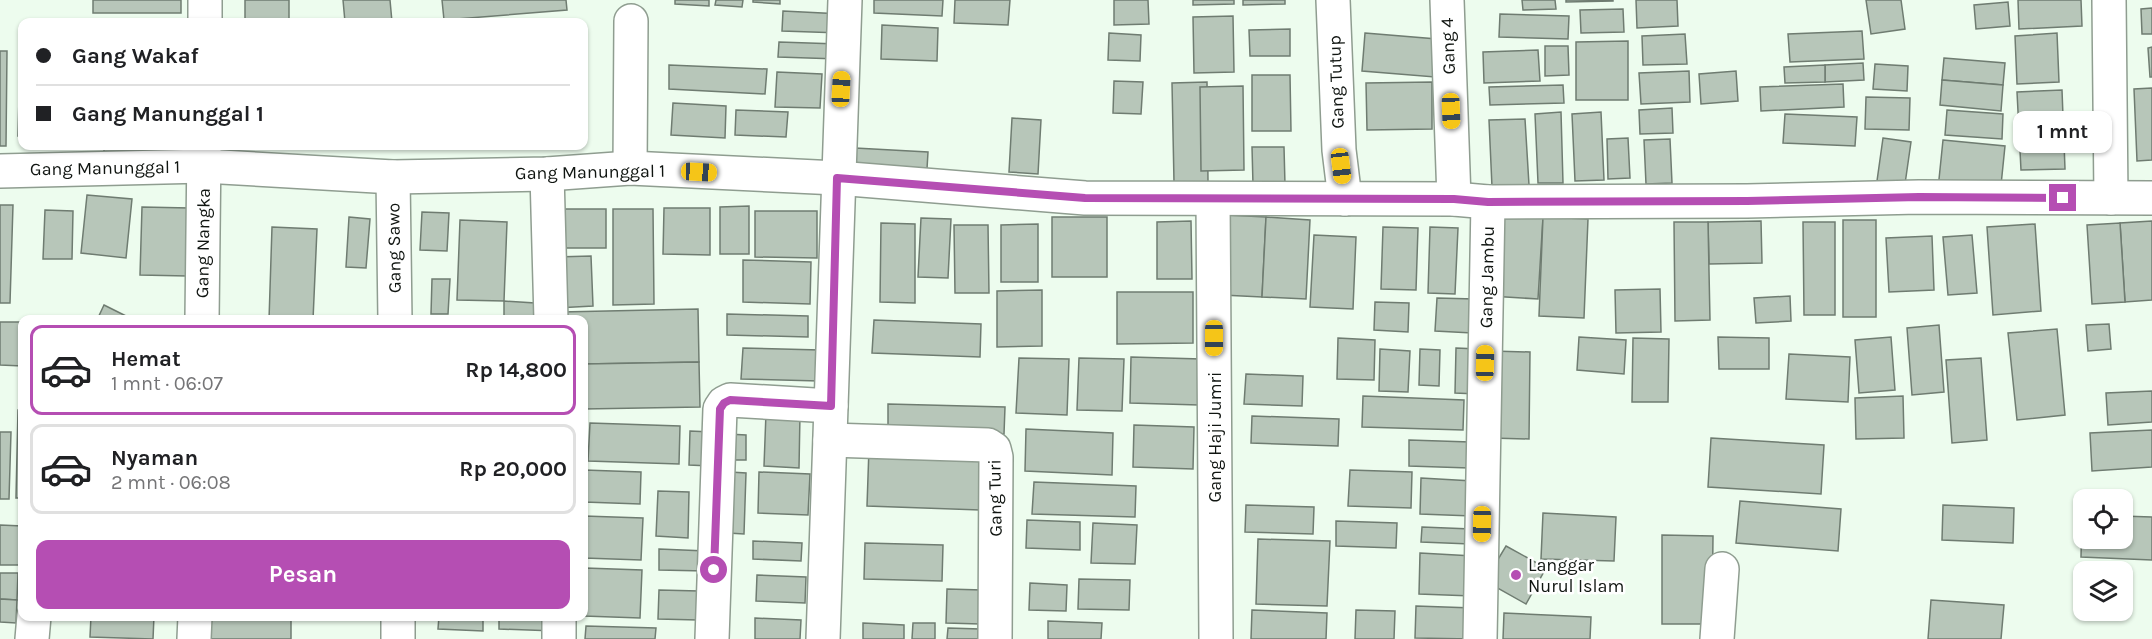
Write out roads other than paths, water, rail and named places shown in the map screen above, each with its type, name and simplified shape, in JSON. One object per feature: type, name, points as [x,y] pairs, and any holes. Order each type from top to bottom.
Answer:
[{"type":"street","points":[[205,0],[205,18]]},
{"type":"street","points":[[823,639],[844,0]]},
{"type":"street","name":"Gang Tutup","points":[[1334,0],[1339,150],[1345,199]]},
{"type":"street","name":"Gang 4","points":[[1447,0],[1454,199]]},
{"type":"street","points":[[2109,0],[2111,198]]},
{"type":"street","points":[[630,168],[631,21]]},
{"type":"street","name":"Gang Manunggal 1","points":[[0,171],[204,156],[393,177],[547,174],[630,168],[837,178],[1085,198],[1454,199],[1488,202],[1747,201],[1919,197],[2152,198]]},
{"type":"street","name":"Gang Nangka","points":[[202,315],[204,156]]},
{"type":"street","points":[[547,174],[551,315]]},
{"type":"street","name":"Gang Sawo","points":[[393,177],[395,315]]},
{"type":"street","name":"Gang Haji Jumri","points":[[1213,199],[1216,639]]},
{"type":"street","name":"Gang Jambu","points":[[1480,639],[1488,202]]},
{"type":"street","points":[[712,639],[720,409],[730,400],[831,406]]},
{"type":"street","name":"Gang Turi","points":[[830,440],[988,445],[994,449],[996,457],[995,639]]},
{"type":"street","points":[[1717,639],[1722,569]]},
{"type":"street","points":[[32,639],[34,621]]},
{"type":"street","points":[[194,639],[195,621]]},
{"type":"street","points":[[398,621],[398,639]]},
{"type":"street","points":[[559,621],[559,639]]},
{"type":"place","name":"Langgar Nurul Islam","points":[[1516,575]]}]
